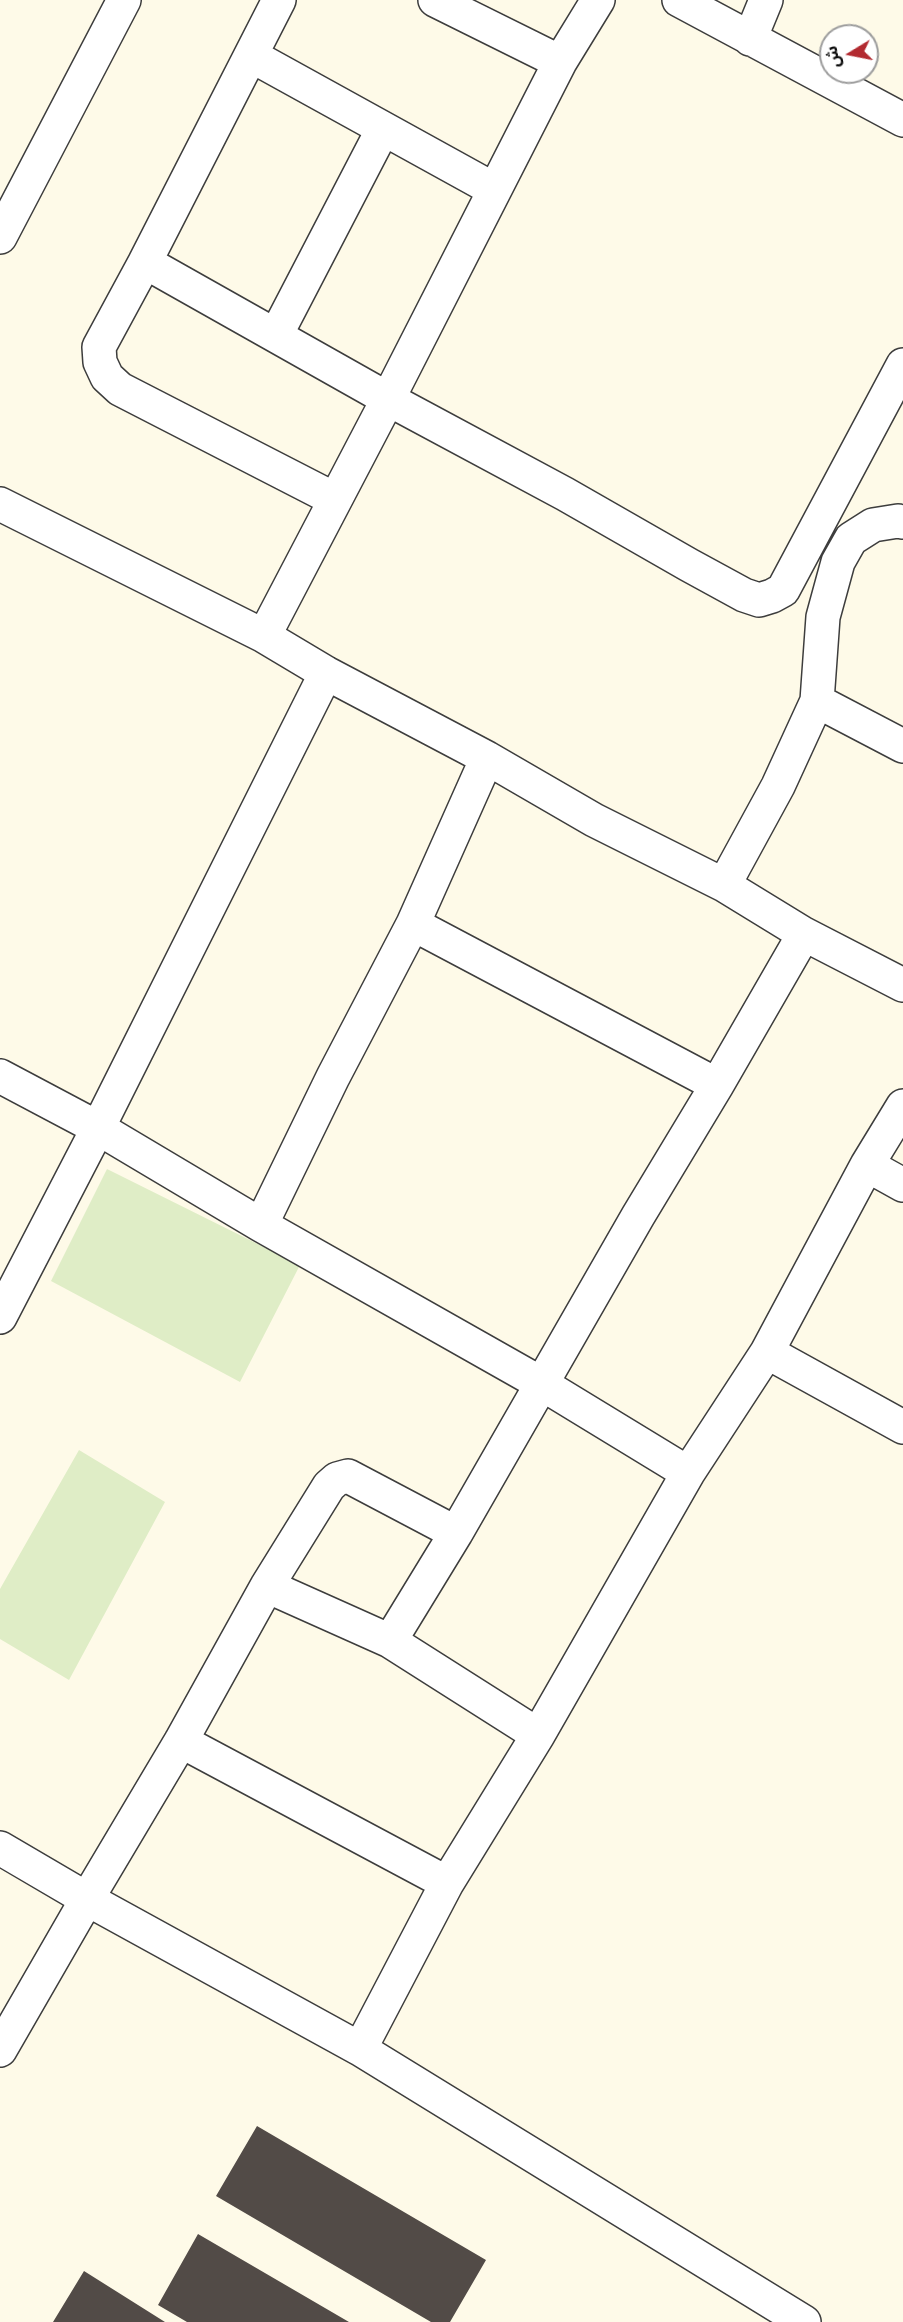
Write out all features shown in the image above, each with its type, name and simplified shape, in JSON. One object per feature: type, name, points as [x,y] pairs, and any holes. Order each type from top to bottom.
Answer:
[{"type":"street","points":[[0,237],[124,0]]},
{"type":"street","points":[[279,0],[252,56],[99,347],[100,362],[107,378],[120,389],[334,498]]},
{"type":"street","points":[[435,0],[560,62]]},
{"type":"street","points":[[264,636],[334,498],[388,399],[493,189],[560,62],[598,0]]},
{"type":"street","points":[[680,0],[903,120]]},
{"type":"street","points":[[750,39],[766,0]]},
{"type":"street","points":[[252,56],[493,189]]},
{"type":"street","points":[[276,335],[383,129]]},
{"type":"street","points":[[145,262],[388,399],[565,494],[744,596],[759,600],[783,590],[903,365]]},
{"type":"street","points":[[0,504],[264,636],[326,673],[487,758],[594,820],[724,885],[804,934],[903,985]]},
{"type":"street","points":[[724,885],[778,786],[817,701],[823,617],[838,562],[851,539],[873,525],[903,522]]},
{"type":"street","points":[[0,1317],[98,1128],[326,673]]},
{"type":"street","points":[[817,701],[903,746]]},
{"type":"street","points":[[261,1225],[333,1077],[413,924],[487,758]]},
{"type":"street","points":[[413,924],[717,1085]]},
{"type":"street","points":[[390,1641],[456,1533],[638,1216],[804,934]]},
{"type":"street","points":[[0,1076],[98,1128],[261,1225],[542,1384],[688,1473]]},
{"type":"street","points":[[360,2049],[447,1883],[538,1735],[688,1473],[767,1352],[867,1165],[903,1106]]},
{"type":"street","points":[[867,1165],[903,1185]]},
{"type":"street","points":[[767,1352],[903,1427]]},
{"type":"street","points":[[0,2050],[181,1741],[267,1586],[329,1486],[337,1479],[348,1476],[456,1533]]},
{"type":"street","points":[[267,1586],[390,1641],[538,1735]]},
{"type":"street","points":[[181,1741],[447,1883]]},
{"type":"street","points":[[0,1848],[87,1899],[360,2049],[804,2322]]},
{"type":"green space","points":[[107,1169],[300,1265],[240,1382],[51,1281]]},
{"type":"green space","points":[[79,1450],[165,1502],[69,1680],[0,1639],[0,1589]]},
{"type":"building","points":[[257,2126],[486,2260],[450,2322],[431,2322],[216,2196]]},
{"type":"building","points":[[198,2234],[349,2322],[187,2322],[158,2305]]},
{"type":"building","points":[[84,2271],[165,2322],[53,2322]]}]
